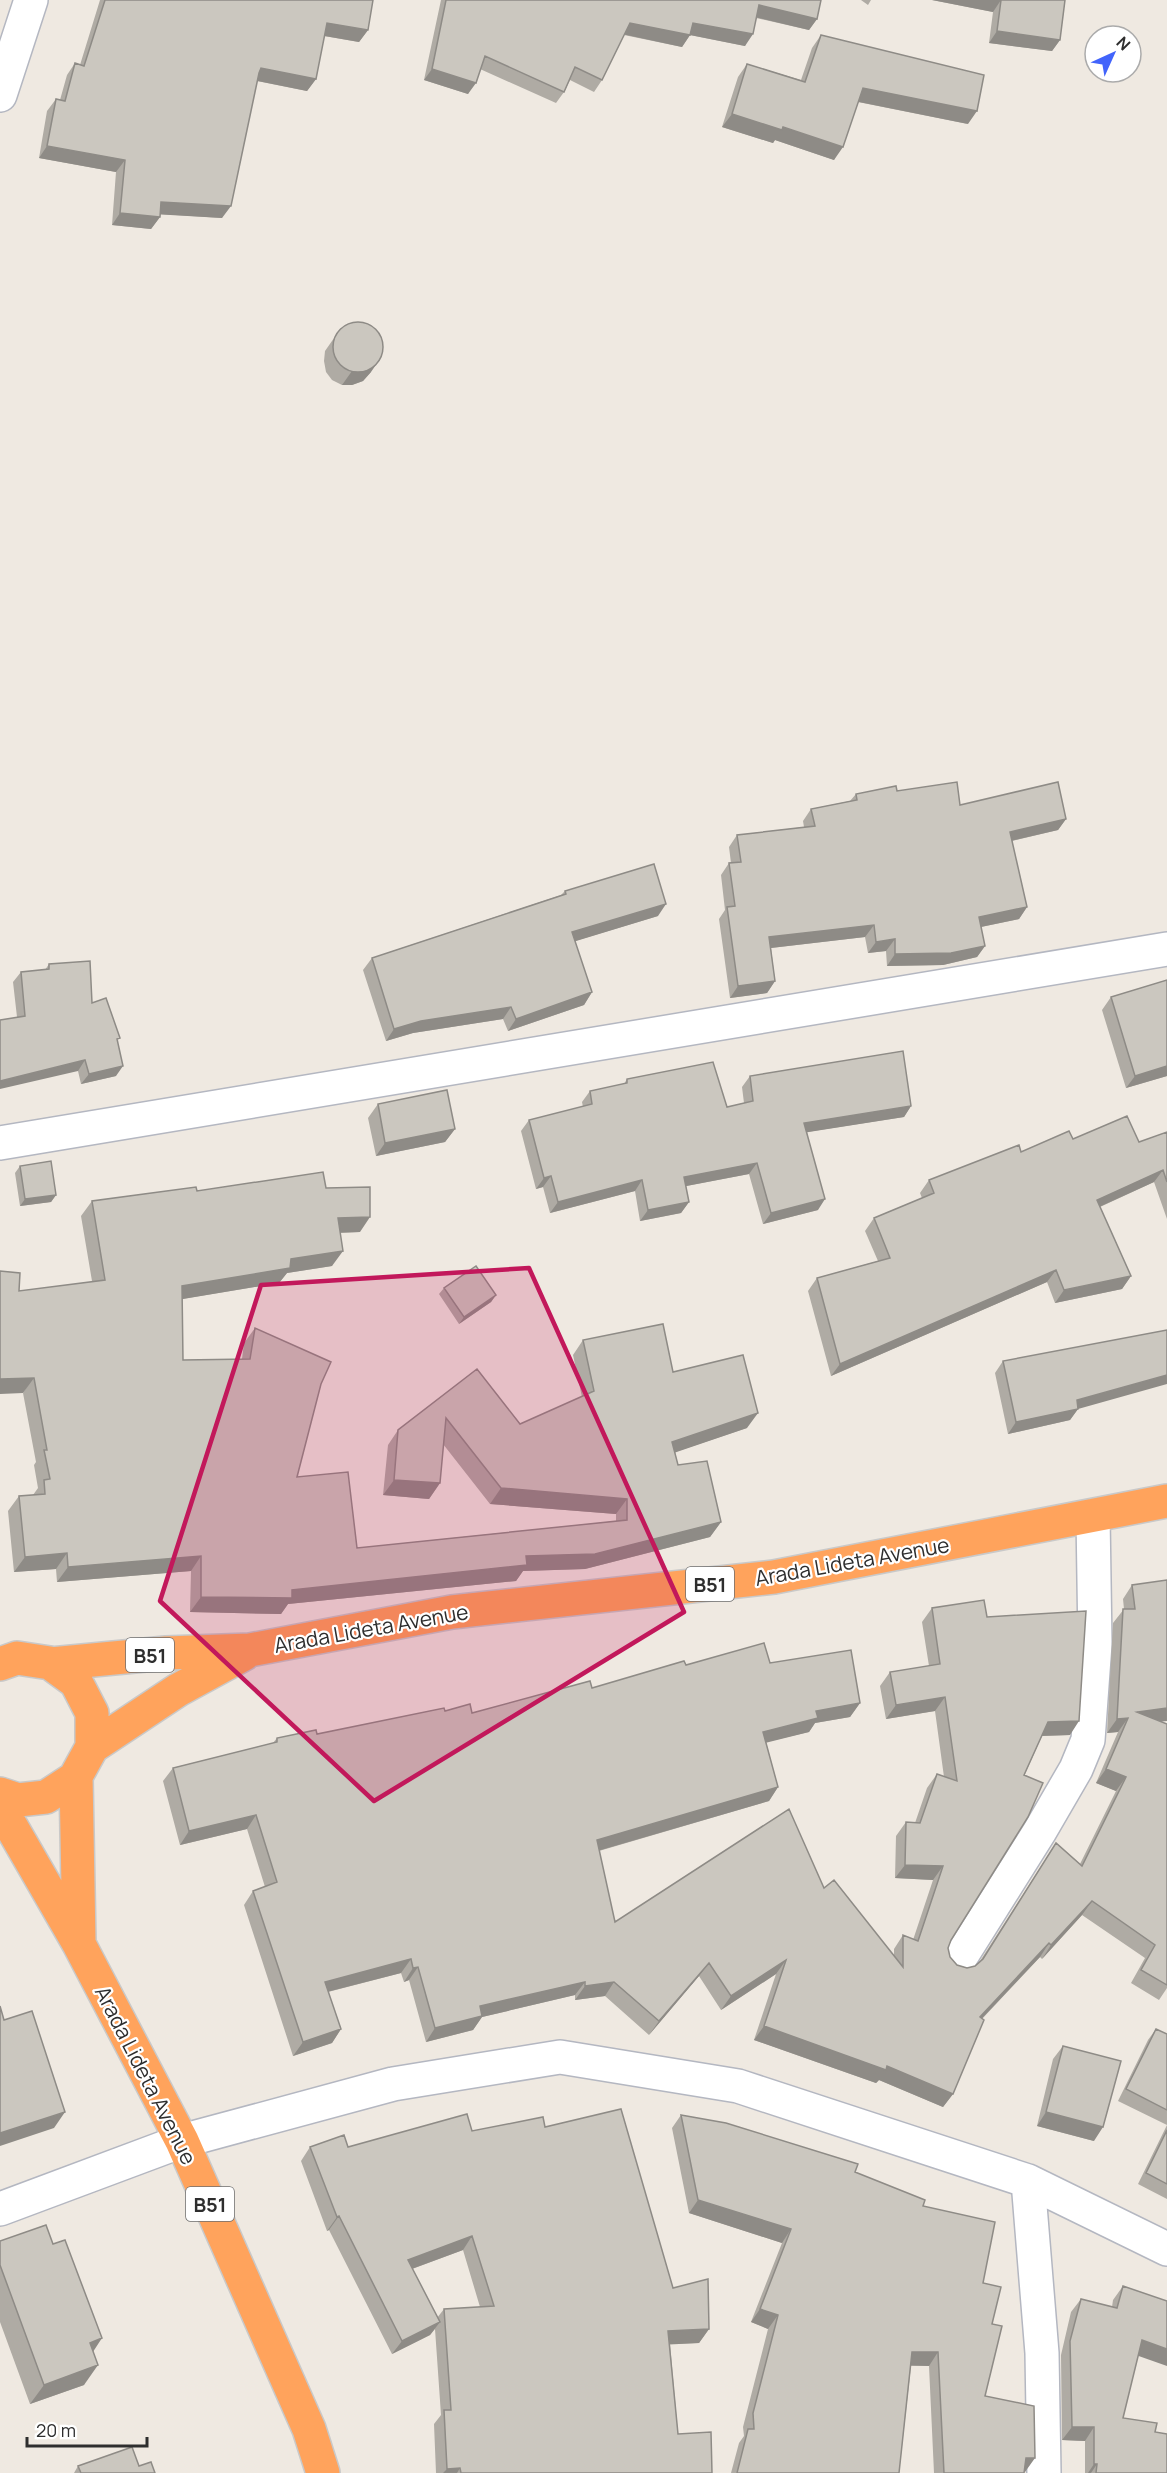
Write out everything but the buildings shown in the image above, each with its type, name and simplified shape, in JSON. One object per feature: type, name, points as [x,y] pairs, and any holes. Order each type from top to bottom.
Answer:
[{"type":"highway","name":"Arada Lideta Avenue","points":[[0,1664],[17,1658],[51,1664],[166,1653],[250,1650],[452,1612],[774,1577],[1167,1502]]},
{"type":"highway","name":"Arada Lideta Avenue","points":[[92,1747],[178,1690],[250,1650]]},
{"type":"highway","name":"Arada Lideta Avenue","points":[[0,1794],[18,1800],[46,1797],[76,1777],[92,1747],[92,1713],[76,1682],[51,1664]]},
{"type":"highway","name":"Arada Lideta Avenue","points":[[76,1777],[79,1944]]},
{"type":"highway","name":"Arada Lideta Avenue","points":[[0,1807],[79,1944],[182,2141],[309,2429],[323,2473]]},
{"type":"street","points":[[0,95],[31,0]]},
{"type":"street","points":[[0,1143],[1167,949]]},
{"type":"street","points":[[957,1963],[1076,1770],[1088,1740],[1095,1644],[1093,1516]]},
{"type":"street","points":[[0,2209],[182,2141],[393,2084],[560,2057],[738,2086],[1028,2181],[1167,2249]]},
{"type":"street","points":[[1028,2181],[1042,2353],[1044,2473]]},
{"type":"highlighted area","points":[[529,1268],[684,1612],[374,1801],[160,1601],[261,1285]]}]
